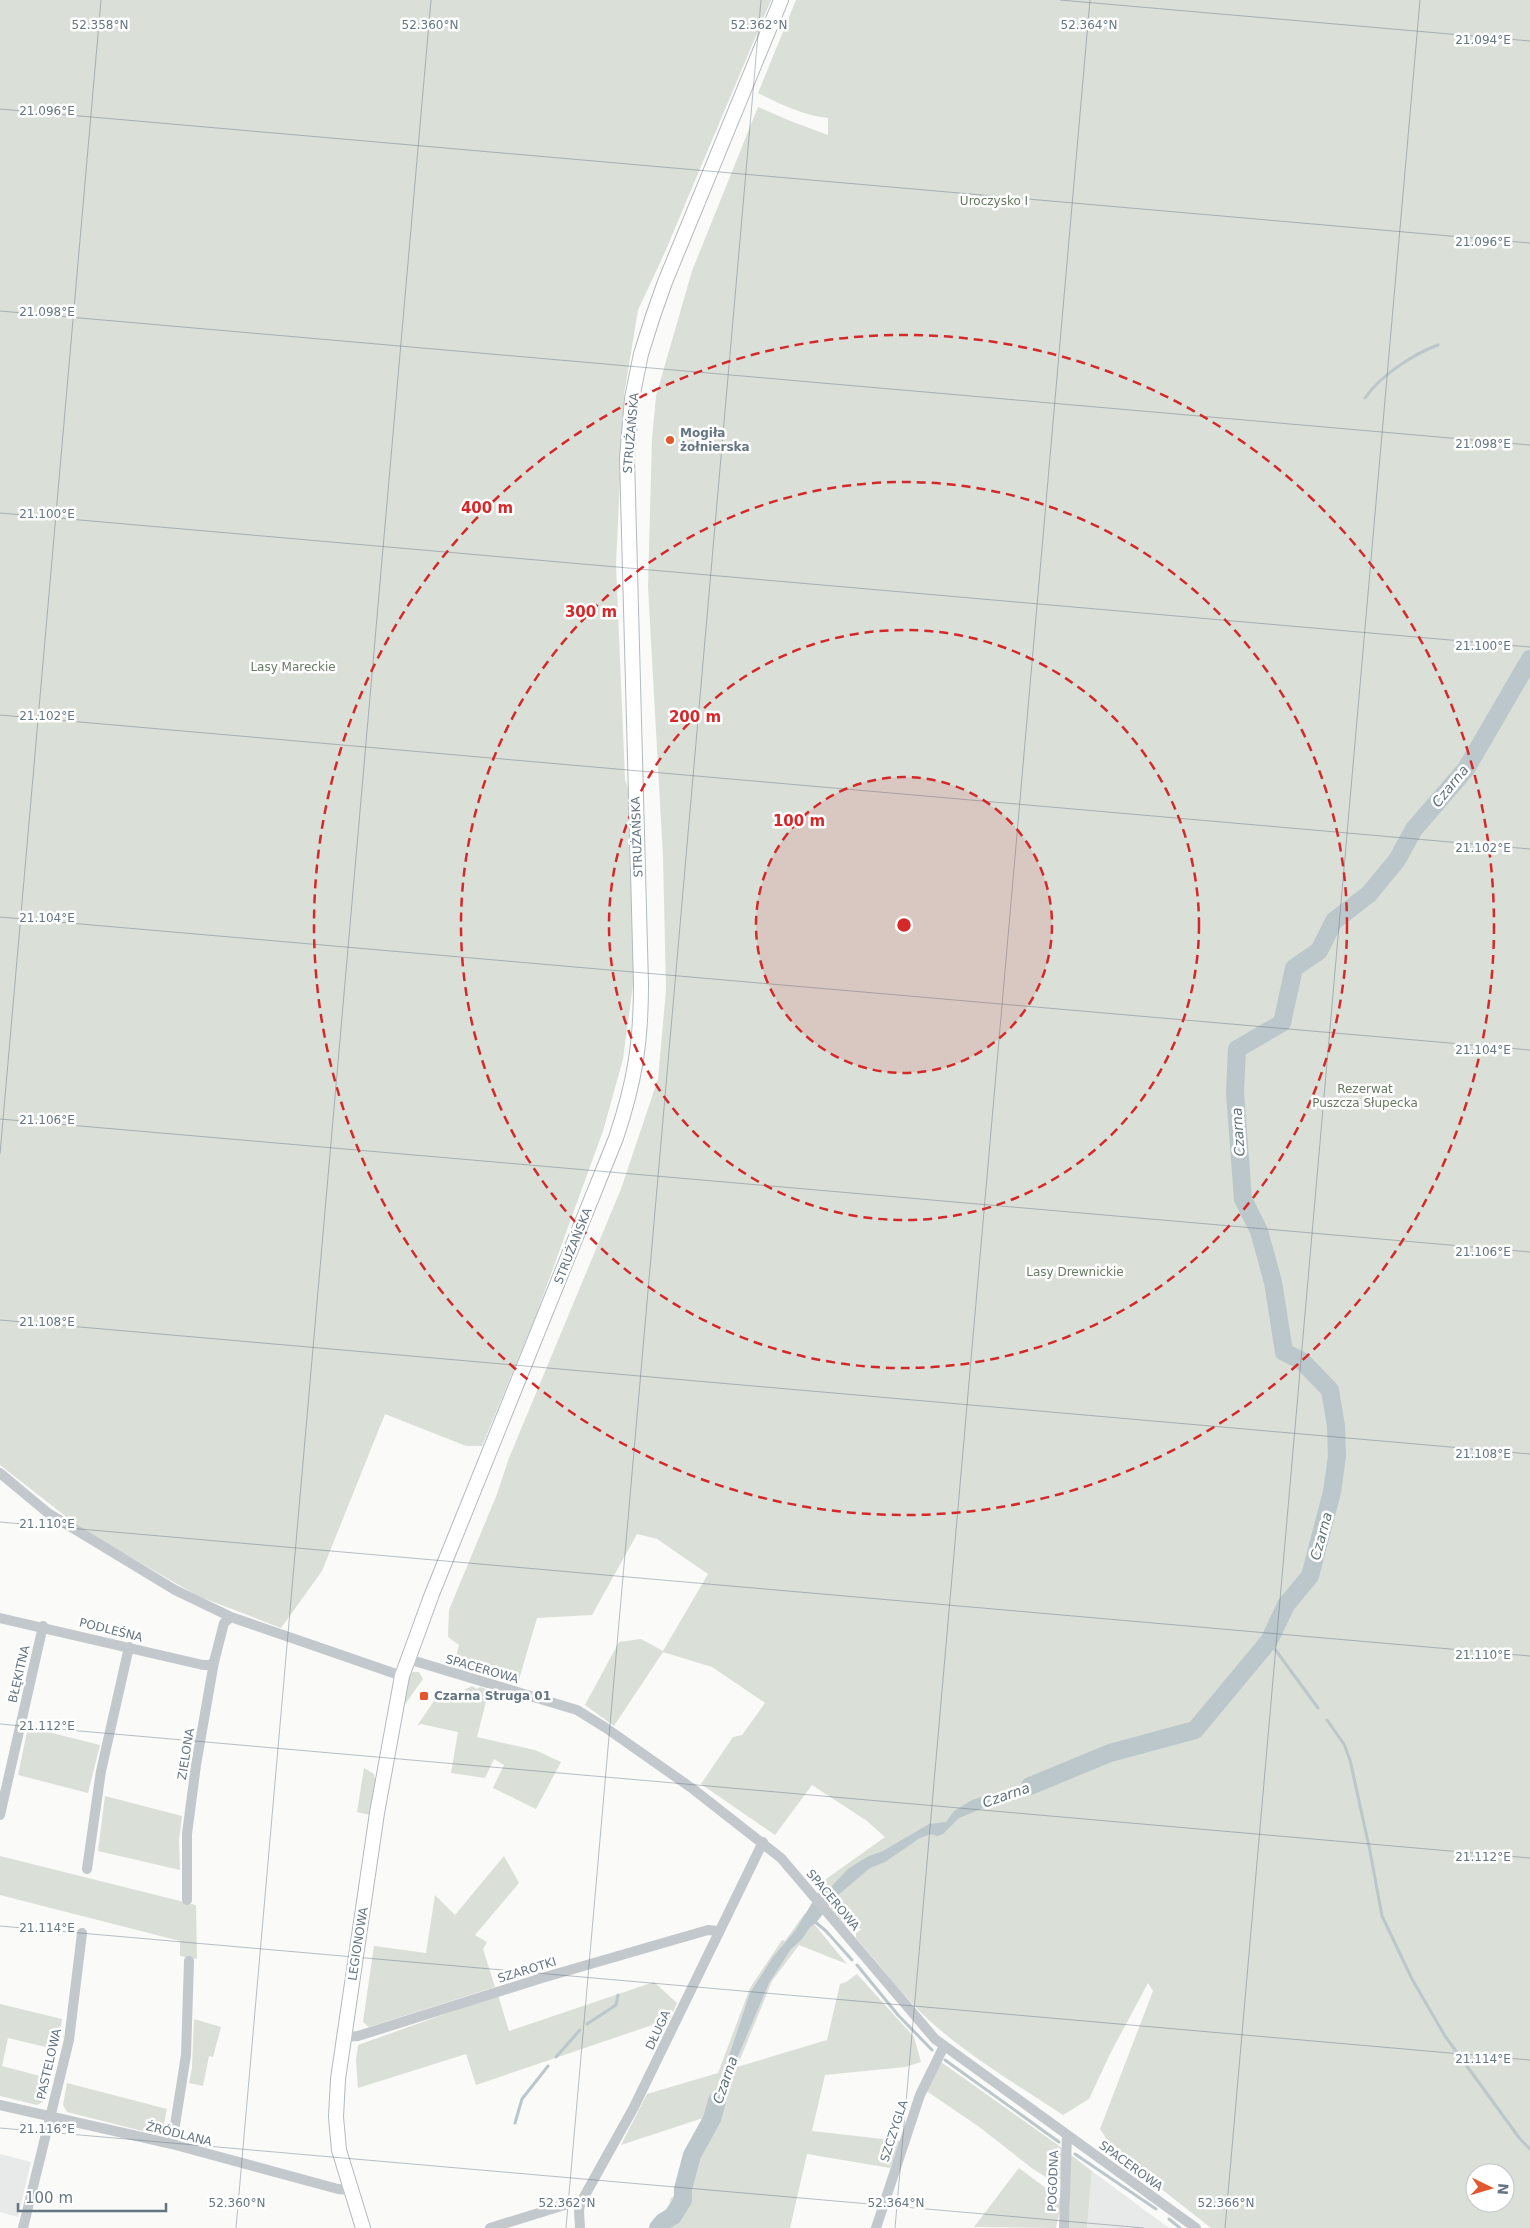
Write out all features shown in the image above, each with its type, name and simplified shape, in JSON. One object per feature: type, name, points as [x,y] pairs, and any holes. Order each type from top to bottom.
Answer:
[{"type":"main road","name":"STRUŻAŃSKA","points":[[408,1659],[432,1594],[596,1190],[630,1097],[641,1033],[642,984],[627,516],[627,458],[632,398],[641,354],[665,282],[782,0]]},
{"type":"main road","name":"LEGIONOWA","points":[[363,2228],[339,2150],[336,2117],[338,2078],[380,1794],[402,1676],[408,1659]]},
{"type":"street","points":[[0,1473],[48,1513],[175,1590],[231,1617],[402,1676]]},
{"type":"street","name":"ZIELONA","points":[[187,1900],[187,1834],[196,1766],[214,1662],[224,1623],[231,1617]]},
{"type":"street","name":"PODLEŚNA","points":[[0,1618],[43,1626],[203,1665],[210,1665],[214,1662]]},
{"type":"street","name":"BŁĘKITNA","points":[[0,1814],[43,1626]]},
{"type":"street","points":[[87,1869],[101,1772],[129,1647]]},
{"type":"street","name":"SPACEROWA","points":[[408,1659],[577,1710],[685,1784],[763,1842],[781,1858],[935,2039],[1196,2228]]},
{"type":"street","name":"DŁUGA","points":[[580,2228],[578,2210],[580,2204],[634,2107],[718,1930],[763,1842]]},
{"type":"street","name":"SZAROTKI","points":[[344,2037],[358,2036],[542,1978],[711,1929],[718,1930]]},
{"type":"street","name":"PASTELOWA","points":[[23,2228],[69,2040],[82,1933]]},
{"type":"street","points":[[172,2144],[186,2054],[189,1961]]},
{"type":"street","name":"SZCZYGLA","points":[[876,2228],[920,2095],[944,2046]]},
{"type":"street","name":"ŹRÓDLANA","points":[[0,2105],[172,2144],[338,2189],[350,2190]]},
{"type":"street","name":"POGODNA","points":[[1064,2228],[1067,2135]]},
{"type":"street","points":[[490,2228],[571,2203],[580,2204]]},
{"type":"shaded area","points":[[0,2154],[31,2162],[18,2217],[0,2212]]},
{"type":"shaded area","points":[[1092,2171],[1169,2228],[1087,2228]]},
{"type":"green space","name":"Lasy Mareckie","points":[[0,0],[771,0],[665,252],[638,310],[624,395],[616,564],[625,779],[636,815],[633,985],[623,1059],[603,1131],[535,1318],[482,1446],[466,1446],[385,1414],[322,1571],[281,1628],[198,1596],[83,1530],[0,1465]]},
{"type":"green space","name":"Lasy Drewnickie","points":[[796,0],[1530,0],[1530,2228],[1211,2228],[1117,2154],[1100,2129],[1153,1991],[1148,1983],[1110,2054],[1089,2099],[1063,2115],[947,2036],[912,2003],[856,1938],[856,1933],[862,1929],[846,1926],[830,1910],[832,1904],[818,1893],[822,1882],[885,1837],[867,1821],[812,1785],[775,1835],[701,1784],[733,1737],[742,1735],[765,1703],[712,1667],[663,1652],[614,1726],[585,1705],[619,1642],[641,1639],[663,1651],[708,1574],[657,1539],[637,1534],[592,1615],[537,1618],[518,1683],[454,1664],[459,1645],[448,1637],[449,1610],[497,1494],[509,1458],[621,1189],[658,1079],[666,990],[663,857],[648,587],[652,439],[656,396],[692,271],[758,107],[828,135],[828,118],[800,112],[758,93]]},
{"type":"green space","points":[[413,1672],[419,1672],[423,1679],[403,1707],[409,1676]]},
{"type":"green space","points":[[472,1686],[477,1689],[480,1687],[489,1690],[477,1737],[535,1750],[561,1762],[536,1809],[493,1788],[504,1765],[494,1759],[485,1778],[451,1773],[458,1732],[421,1724],[417,1726],[442,1689],[452,1695],[453,1691],[463,1694],[464,1690]]},
{"type":"green space","points":[[28,1727],[100,1745],[88,1793],[18,1775]]},
{"type":"green space","points":[[364,1768],[374,1774],[376,1785],[370,1815],[357,1812]]},
{"type":"green space","points":[[105,1796],[182,1816],[179,1840],[180,1870],[98,1851]]},
{"type":"green space","points":[[0,1856],[196,1905],[197,1959],[180,1956],[180,1941],[0,1895]]},
{"type":"green space","points":[[504,1856],[519,1883],[475,1935],[487,1942],[483,1949],[495,1987],[369,2027],[363,2022],[374,1946],[426,1953],[435,1895],[455,1915]]},
{"type":"green space","points":[[805,1913],[847,1964],[799,1945],[772,1981],[737,2067],[827,2040],[840,1984],[857,1974],[914,2037],[921,2062],[905,2067],[825,2075],[812,2131],[901,2141],[890,2168],[807,2154],[790,2228],[654,2228],[671,2198],[675,2195],[678,2174],[682,2170],[706,2117],[621,2145],[647,2094],[718,2073],[750,1988],[782,1940],[785,1941]]},
{"type":"green space","points":[[654,1982],[677,2003],[670,2019],[476,2085],[466,2054],[358,2088],[356,2060],[358,2045],[498,1995],[509,2031]]},
{"type":"green space","points":[[0,2004],[62,2019],[58,2050],[8,2038],[2,2066],[51,2079],[46,2100],[37,2105],[0,2096]]},
{"type":"green space","points":[[194,2019],[221,2027],[213,2057],[209,2056],[203,2086],[189,2083],[192,2068]]},
{"type":"green space","points":[[941,2062],[1062,2148],[1062,2179],[1046,2177],[1033,2169],[978,2126],[925,2090]]},
{"type":"green space","points":[[67,2083],[167,2109],[163,2128],[154,2134],[67,2112],[63,2105]]},
{"type":"green space","points":[[1071,2155],[1092,2171],[1087,2228],[1069,2228]]},
{"type":"green space","points":[[1019,2168],[1062,2200],[1056,2228],[974,2227]]},
{"type":"water","points":[[1051,1776],[1052,1782],[1035,1786],[1022,1796],[1001,1803],[998,1802],[959,1818],[943,1834],[937,1836],[931,1834],[920,1838],[885,1862],[870,1868],[837,1896],[816,1923],[810,1927],[802,1939],[791,1949],[769,1983],[727,2082],[716,2122],[707,2122],[750,1993],[773,1957],[795,1931],[818,1893],[823,1893],[829,1889],[848,1869],[867,1857],[883,1851],[929,1824],[946,1822],[954,1811],[972,1800],[991,1794],[1004,1794],[1023,1784]]},
{"type":"waterway","points":[[1365,398],[1388,374],[1418,354],[1438,345]]},
{"type":"waterway","name":"Czarna","points":[[1030,1786],[1110,1753],[1195,1730],[1269,1641],[1286,1605],[1310,1576],[1332,1492],[1337,1456],[1336,1426],[1330,1390],[1302,1361],[1284,1352],[1273,1282],[1259,1231],[1243,1199],[1235,1093],[1237,1049],[1282,1023],[1294,968],[1319,951],[1334,921],[1369,894],[1397,860],[1414,829],[1466,769],[1530,659]]},
{"type":"waterway","points":[[1269,1641],[1318,1708]]},
{"type":"waterway","points":[[1327,1720],[1344,1744],[1350,1760],[1382,1916],[1412,1979],[1445,2036],[1520,2139],[1530,2149]]},
{"type":"waterway","points":[[814,1921],[826,1931],[852,1960]]},
{"type":"waterway","points":[[857,1965],[898,2015],[932,2050]]},
{"type":"waterway","points":[[587,2024],[616,2005],[618,1995]]},
{"type":"waterway","points":[[556,2057],[580,2030]]},
{"type":"waterway","points":[[945,2060],[1059,2142]]},
{"type":"waterway","points":[[515,2123],[522,2099],[548,2066]]},
{"type":"waterway","name":"Czarna","points":[[658,2228],[663,2222],[673,2216],[683,2200],[683,2189],[692,2155],[712,2119],[717,2101]]},
{"type":"waterway","points":[[1075,2154],[1156,2209]]},
{"type":"waterway","points":[[1169,2219],[1180,2228]]},
{"type":"place","name":"Mogiła żołnierska","points":[[670,440]]},
{"type":"place","name":"Czarna Struga 01","points":[[424,1696]]},
{"type":"park label","name":"Uroczysko I","points":[[994,201]]},
{"type":"park label","name":"Rezerwat Puszcza Słupecka","points":[[1365,1096]]}]
